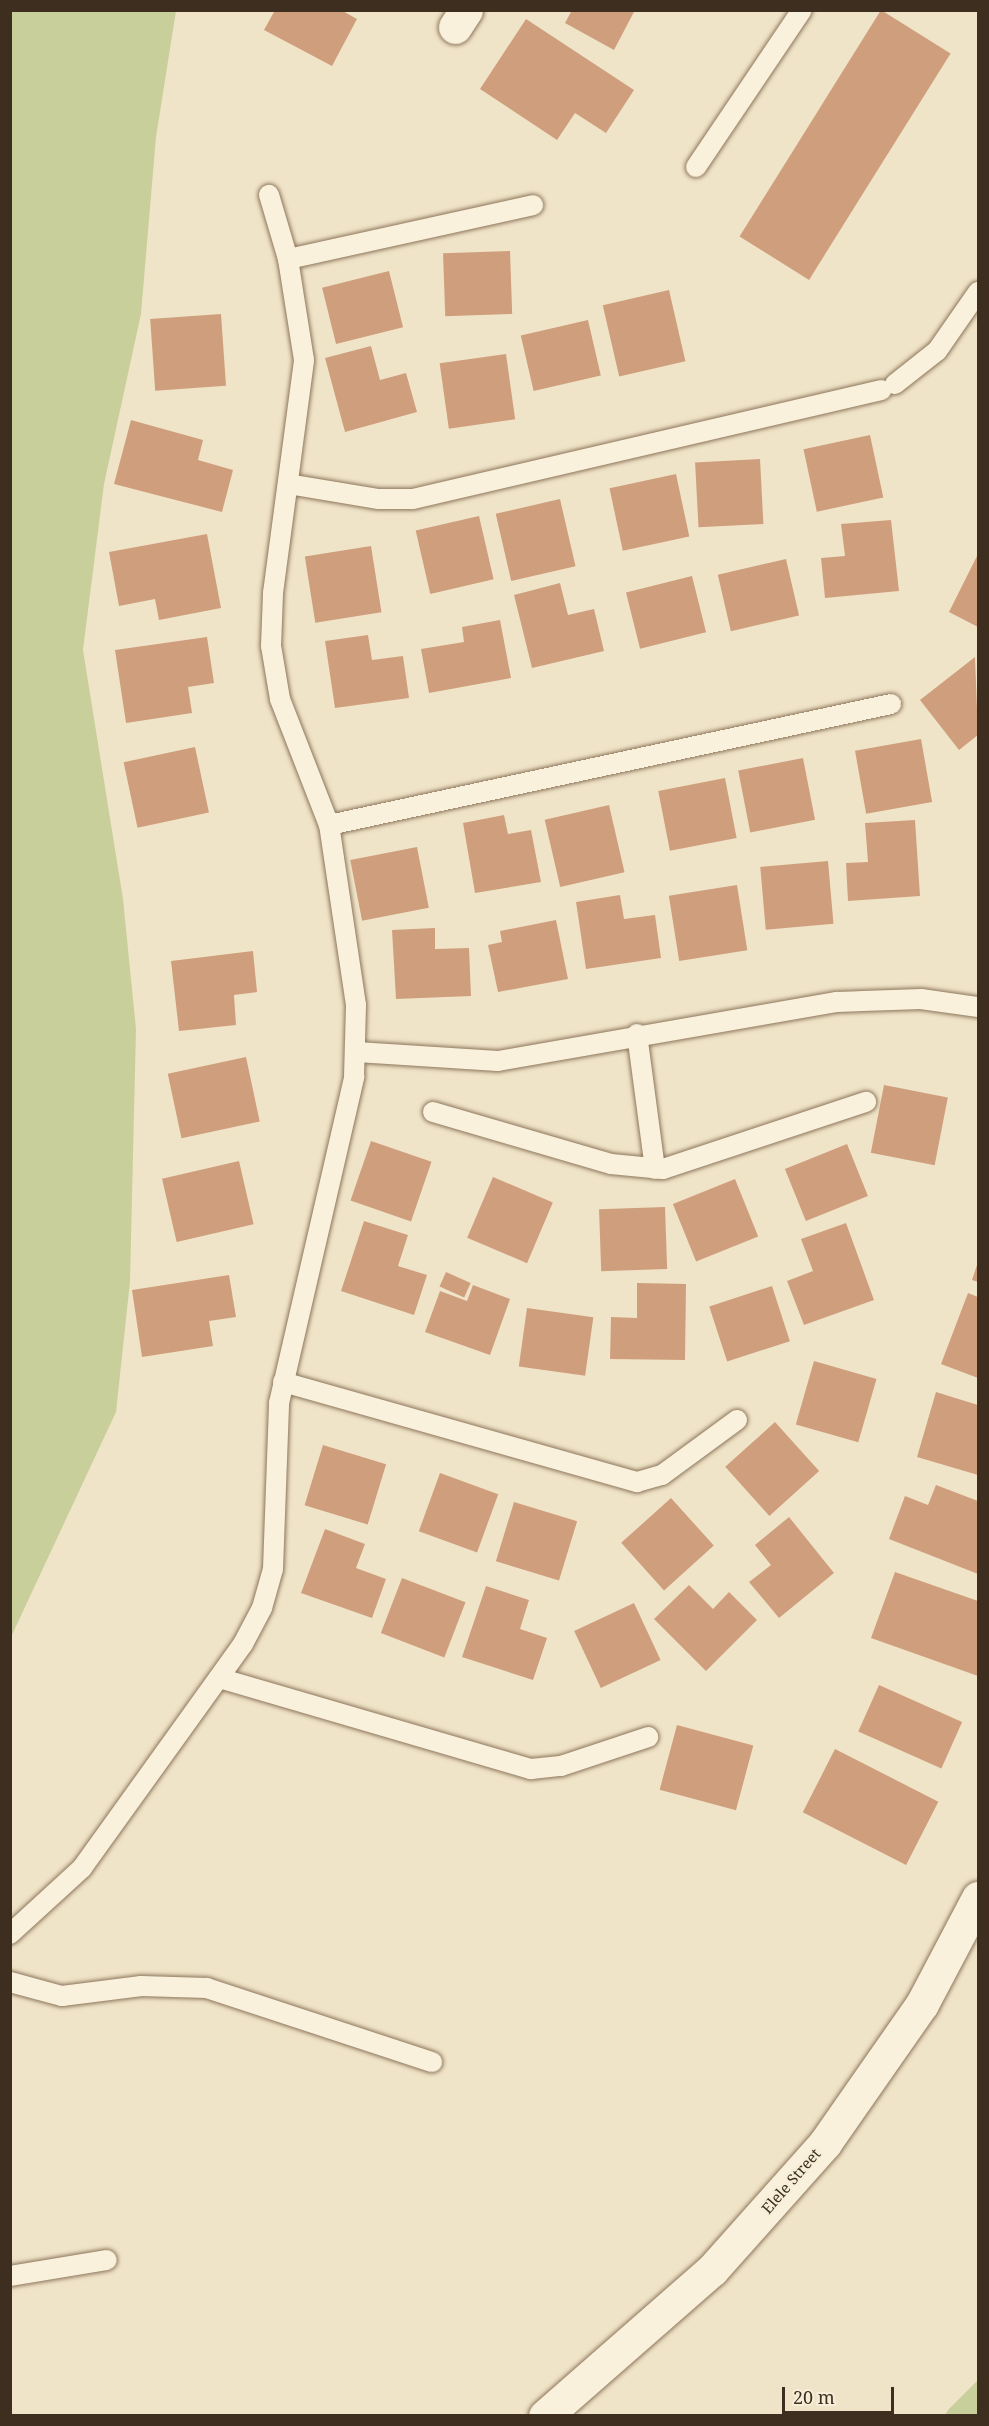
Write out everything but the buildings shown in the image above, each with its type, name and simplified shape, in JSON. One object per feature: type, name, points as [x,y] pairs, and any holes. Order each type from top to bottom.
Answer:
[{"type":"street","name":"Elele Street","points":[[545,2415],[712,2270],[825,2143],[922,2004],[978,1898]]},
{"type":"lane","points":[[696,167],[802,10]]},
{"type":"lane","points":[[10,1934],[82,1868],[254,1627],[268,1589],[283,1382],[357,1052],[356,1005],[329,825],[280,699],[272,655],[273,593],[304,360],[288,259],[269,195]]},
{"type":"lane","points":[[288,259],[533,205]]},
{"type":"lane","points":[[288,484],[379,499],[413,499],[889,387],[938,351],[978,292]]},
{"type":"lane","points":[[329,825],[891,704]]},
{"type":"lane","points":[[357,1052],[498,1061],[637,1034],[848,1001],[921,999],[978,1007]]},
{"type":"lane","points":[[637,1034],[655,1169]]},
{"type":"lane","points":[[434,1112],[611,1164],[655,1169],[698,1162],[866,1102]]},
{"type":"lane","points":[[283,1382],[637,1482],[662,1475],[737,1420]]},
{"type":"lane","points":[[219,1678],[524,1768],[561,1766],[648,1737]]},
{"type":"lane","points":[[10,1982],[50,1996],[162,1985],[207,1988],[432,2062]]},
{"type":"lane","points":[[10,2276],[107,2259]]},
{"type":"green space","points":[[11,10],[176,11],[156,137],[141,314],[104,484],[83,650],[123,899],[136,1029],[130,1282],[116,1412],[11,1637]]},
{"type":"green space","points":[[978,2380],[978,2415],[945,2415],[948,2410]]}]
